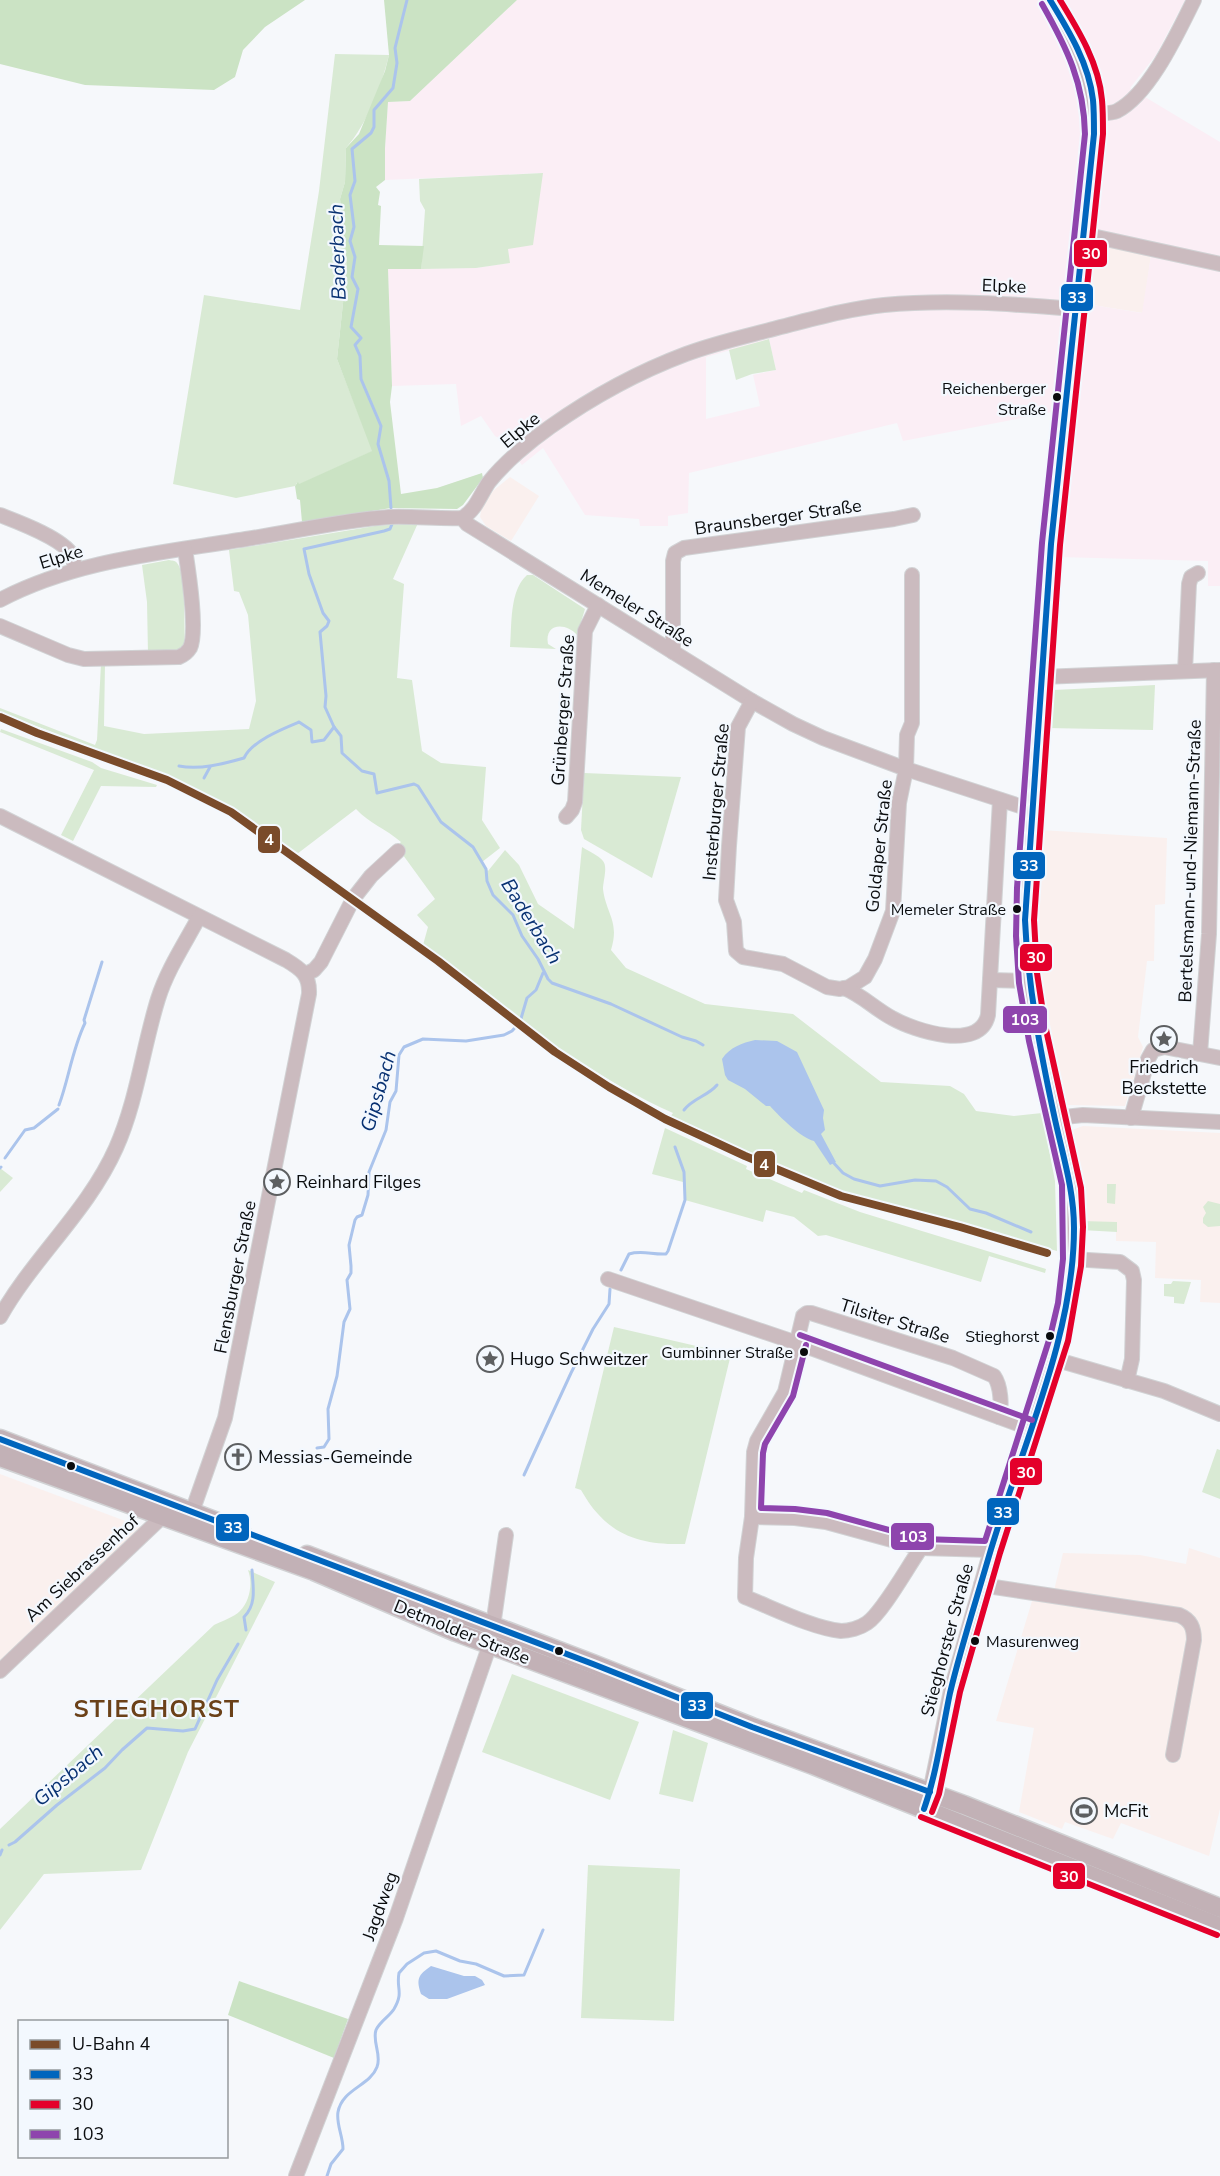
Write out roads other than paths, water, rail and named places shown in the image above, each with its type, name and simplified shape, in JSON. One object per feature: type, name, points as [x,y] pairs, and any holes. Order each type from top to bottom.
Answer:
[{"type":"main road","name":"Detmolder Straße","points":[[0,1439],[744,1724],[1046,1848],[1220,1927]]},
{"type":"main road","name":"Detmolder Straße","points":[[0,1457],[314,1571],[490,1644],[813,1765],[927,1800]]},
{"type":"main road","points":[[490,1644],[493,1626]]},
{"type":"main road","name":"Detmolder Straße","points":[[1046,1848],[1220,1908]]},
{"type":"street","name":"Stieghorster Straße","points":[[927,1800],[948,1699],[1029,1428],[1054,1359],[1067,1305],[1072,1259],[1071,1184],[1055,1118],[1028,981],[1025,920],[1051,544],[1094,114],[1083,62],[1071,35],[1050,0]]},
{"type":"street","points":[[1094,114],[1115,112],[1142,88],[1163,58],[1194,0]]},
{"type":"street","points":[[1083,234],[1220,264]]},
{"type":"street","name":"Elpke","points":[[0,600],[29,586],[75,569],[185,549],[386,517],[462,518],[473,509],[490,482],[522,450],[551,426],[651,368],[687,354],[843,310],[923,303],[988,303],[1075,309]]},
{"type":"street","points":[[0,515],[63,546],[72,555],[75,569]]},
{"type":"street","name":"Braunsberger Straße","points":[[673,652],[673,561],[675,553],[684,548],[913,515]]},
{"type":"street","name":"Memeler Straße","points":[[462,518],[468,524],[752,701],[823,738],[906,769],[1032,810]]},
{"type":"street","points":[[0,626],[68,655],[84,659],[179,657],[188,652],[192,640],[190,585],[185,549]]},
{"type":"street","points":[[1185,671],[1189,585],[1191,577],[1198,573]]},
{"type":"street","name":"Goldaper Straße","points":[[865,977],[875,959],[893,911],[899,803],[906,769],[907,735],[912,723],[912,575]]},
{"type":"street","name":"Grünberger Straße","points":[[566,818],[575,802],[585,631],[598,604]]},
{"type":"street","points":[[1041,677],[1217,670]]},
{"type":"street","name":"Bertelsmann-und-Niemann-Straße","points":[[1200,1054],[1216,816],[1217,670]]},
{"type":"street","name":"Insterburger Straße","points":[[752,701],[742,718],[736,737],[726,900],[734,922],[735,948],[738,955],[783,964],[820,985],[844,988]]},
{"type":"street","points":[[844,988],[893,1019],[916,1028],[943,1035],[972,1035],[982,1029],[987,1020],[1000,800]]},
{"type":"street","points":[[0,816],[286,960],[306,974],[314,970],[321,962],[350,903],[362,885],[398,851]]},
{"type":"street","points":[[0,1317],[22,1283],[72,1218],[111,1157],[126,1120],[159,998],[198,917]]},
{"type":"street","name":"Flensburger Straße","points":[[192,1512],[225,1418],[309,994],[306,974]]},
{"type":"street","points":[[865,977],[865,993],[870,1003]]},
{"type":"street","points":[[844,988],[858,983],[865,977]]},
{"type":"street","points":[[990,980],[1028,981]]},
{"type":"street","points":[[1131,1118],[1148,1059],[1153,1050],[1164,1047],[1220,1058]]},
{"type":"street","points":[[1055,1118],[1083,1116],[1220,1122]]},
{"type":"street","points":[[1072,1259],[1120,1262],[1132,1271],[1134,1280],[1132,1359],[1127,1381]]},
{"type":"street","points":[[608,1279],[797,1343],[1029,1428]]},
{"type":"street","name":"Tilsiter Straße","points":[[797,1343],[803,1316],[811,1313],[953,1358],[994,1376],[998,1385],[1001,1410],[999,1418]]},
{"type":"street","points":[[797,1343],[785,1392],[753,1452],[752,1517],[746,1558],[745,1597],[834,1629],[850,1630],[868,1623],[921,1548]]},
{"type":"street","points":[[1054,1359],[1192,1401],[1220,1414]]},
{"type":"street","name":"Am Siebrassenhof","points":[[0,1671],[163,1516]]},
{"type":"street","points":[[752,1517],[795,1518],[826,1522],[921,1548],[991,1550]]},
{"type":"street","points":[[493,1626],[506,1535]]},
{"type":"street","points":[[981,1585],[1186,1618],[1194,1631],[1194,1640],[1173,1755]]},
{"type":"street","name":"Jagdweg","points":[[296,2176],[396,1918],[490,1644]]},
{"type":"water","points":[[755,1040],[777,1041],[797,1052],[824,1110],[825,1130],[821,1134],[836,1162],[830,1165],[814,1141],[797,1132],[770,1106],[766,1106],[745,1089],[728,1080],[722,1059],[737,1046]]},
{"type":"water","points":[[431,1966],[464,1976],[475,1976],[485,1985],[447,1999],[429,1999],[421,1994],[419,1981],[423,1972]]},
{"type":"waterway","name":"Baderbach","points":[[391,508],[389,481],[378,444],[381,426],[361,379],[360,356],[355,345],[361,338],[351,327],[358,289],[352,277],[355,257],[350,241],[354,227],[350,195],[355,181],[352,149],[371,133],[374,127],[374,110],[393,88],[397,63],[395,48],[407,0]]},
{"type":"waterway","name":"Baderbach","points":[[392,524],[390,529],[384,531],[304,549],[309,574],[323,613],[329,621],[320,632],[325,707],[341,736],[342,753],[362,771],[374,774],[377,793],[414,784],[418,786],[441,822],[473,847],[486,869],[487,881],[493,895],[513,915],[522,936],[552,983],[611,1004],[703,1045]]},
{"type":"waterway","points":[[179,766],[203,767],[244,758],[260,741],[299,722],[311,730],[312,742],[324,740],[334,727]]},
{"type":"waterway","points":[[204,778],[210,767]]},
{"type":"waterway","points":[[59,1105],[102,962]]},
{"type":"waterway","name":"Gipsbach","points":[[317,1448],[324,1447],[329,1439],[328,1409],[337,1376],[344,1322],[350,1309],[347,1280],[351,1273],[349,1245],[355,1220],[362,1215],[368,1195],[369,1172],[386,1130],[390,1102],[396,1091],[399,1055],[404,1047],[423,1039],[466,1041],[504,1035],[512,1031],[520,1022],[527,998],[536,990],[543,973]]},
{"type":"waterway","points":[[684,1110],[717,1085]]},
{"type":"waterway","points":[[5,1158],[25,1130],[34,1128],[58,1109]]},
{"type":"waterway","points":[[621,1270],[629,1254],[638,1252],[666,1254],[668,1251],[685,1200],[684,1172],[675,1147]]},
{"type":"waterway","name":"Baderbach","points":[[831,1160],[843,1173],[854,1179],[880,1186],[915,1180],[936,1181],[947,1187],[970,1209],[986,1213],[1031,1232]]},
{"type":"waterway","points":[[524,1475],[571,1373],[593,1329],[609,1304],[610,1289]]},
{"type":"waterway","name":"Gipsbach","points":[[246,1630],[244,1617],[253,1601],[252,1570]]},
{"type":"waterway","name":"Gipsbach","points":[[9,1845],[105,1768],[147,1728],[183,1731],[195,1729],[217,1680],[238,1644]]},
{"type":"waterway","name":"Gipsbach","points":[[0,1855],[2,1850]]},
{"type":"waterway","points":[[327,2176],[331,2164],[343,2149],[338,2112],[345,2098],[369,2079],[377,2067],[376,2030],[397,2003],[399,1973],[407,1964],[424,1953],[436,1951],[504,1976],[524,1975],[543,1930]]},
{"type":"metro line","name":"4","points":[[0,717],[37,733],[167,780],[231,812],[438,961],[555,1052],[609,1087],[665,1119],[745,1156],[841,1196],[960,1227],[1047,1253]]},
{"type":"place","name":"Reichenberger Straße","points":[[1057,397]]},
{"type":"place","name":"Memeler Straße","points":[[1017,909]]},
{"type":"place","name":"Friedrich Beckstette","points":[[1164,1039]]},
{"type":"place","name":"Reinhard Filges","points":[[277,1182]]},
{"type":"place","name":"Stieghorst","points":[[1050,1336]]},
{"type":"place","name":"Gumbinner Straße","points":[[804,1352]]},
{"type":"place","name":"Hugo Schweitzer","points":[[490,1359]]},
{"type":"place","name":"Messias-Gemeinde","points":[[238,1457]]},
{"type":"place","name":"Masurenweg","points":[[975,1641]]},
{"type":"place","name":"McFit","points":[[1084,1811]]},
{"type":"district","name":"STIEGHORST","points":[[157,1709]]}]
